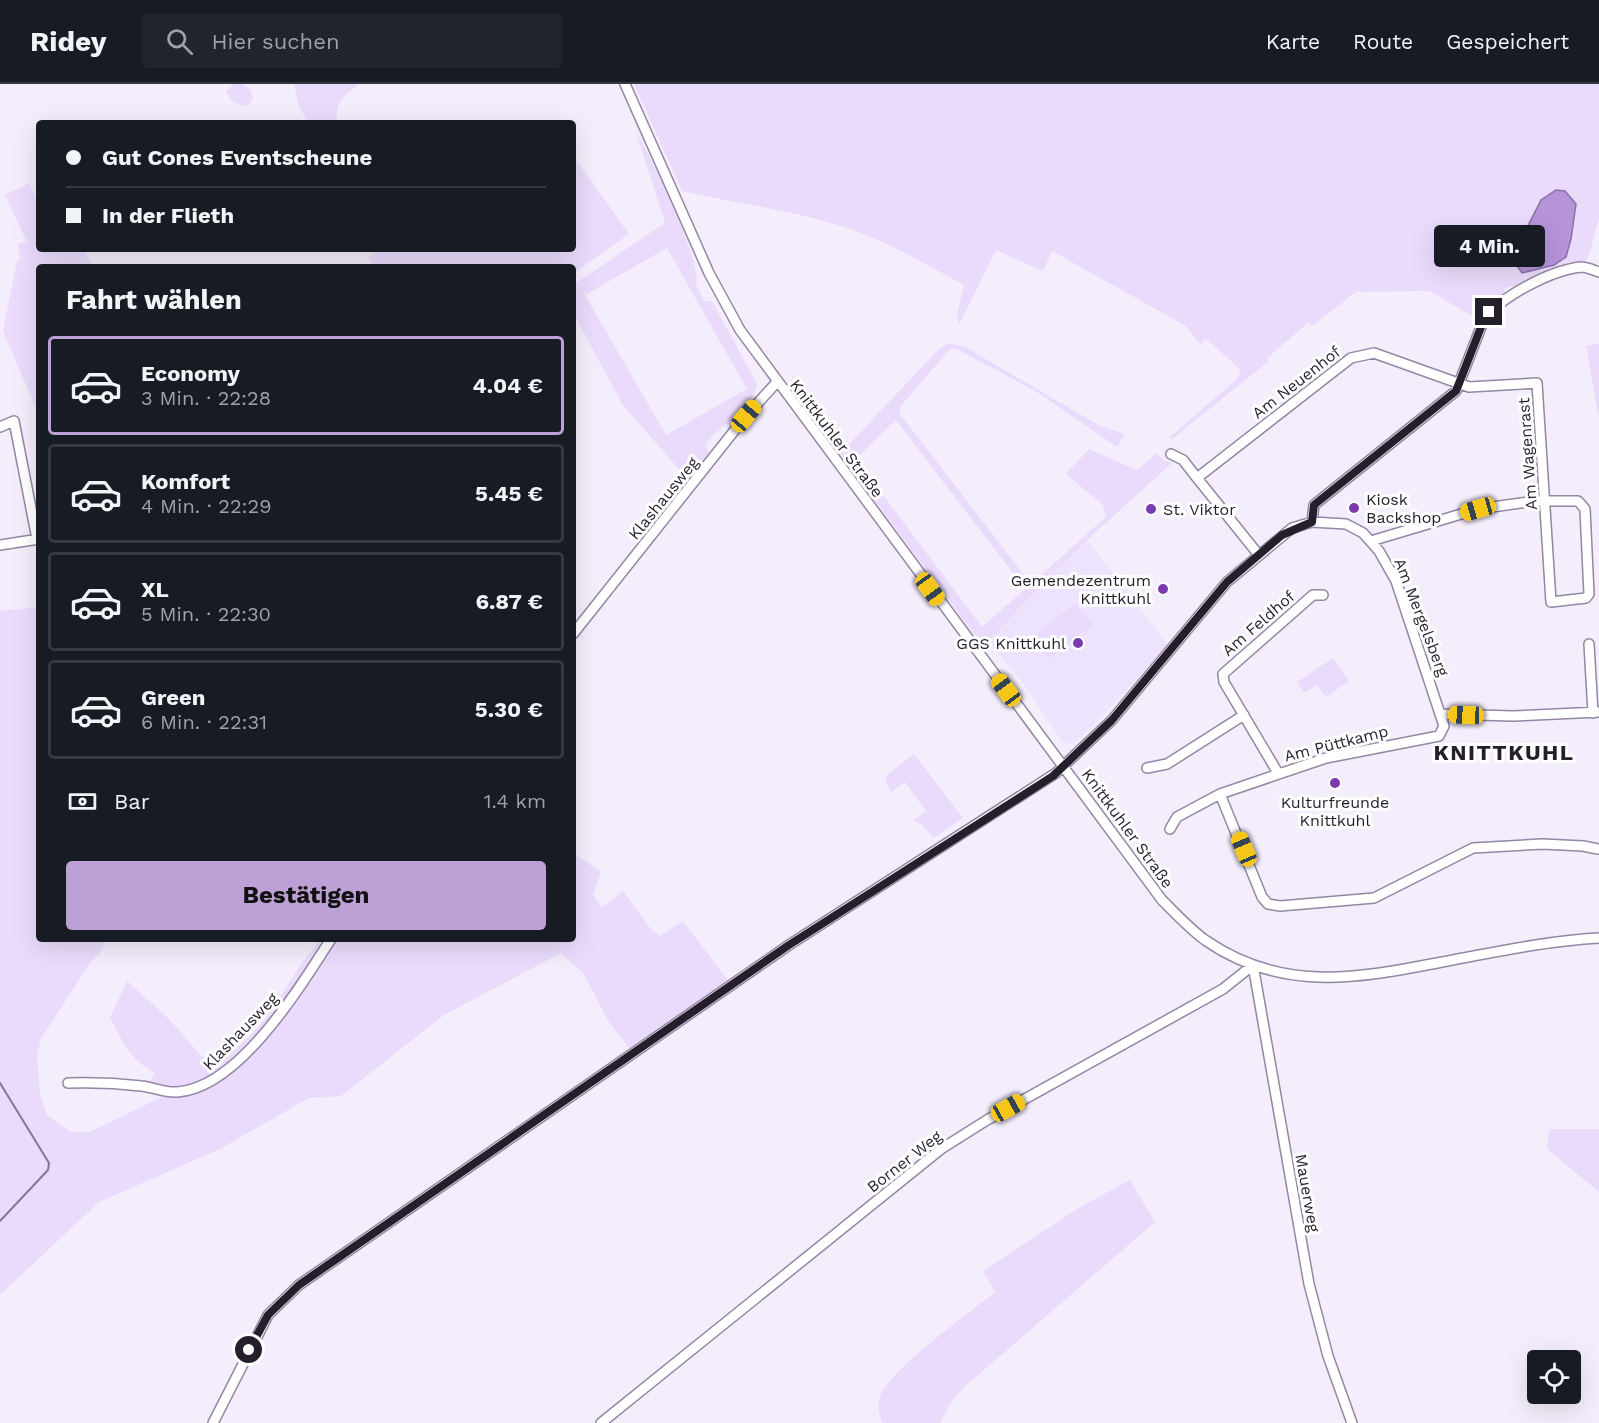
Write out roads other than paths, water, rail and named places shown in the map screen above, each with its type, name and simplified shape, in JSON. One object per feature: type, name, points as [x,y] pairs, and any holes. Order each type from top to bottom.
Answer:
[{"type":"street","name":"Knittkuhler Straße","points":[[625,84],[722,298],[740,330],[1162,900],[1205,940],[1253,965],[1272,971],[1305,977],[1342,978],[1542,944],[1599,938]]},
{"type":"street","points":[[1312,522],[1314,505],[1456,391],[1489,312],[1507,297],[1578,268],[1599,272]]},
{"type":"street","name":"Am Neuenhof","points":[[1197,478],[1345,362],[1359,355],[1374,353],[1460,384]]},
{"type":"street","name":"Klashausweg","points":[[576,630],[777,382]]},
{"type":"street","name":"Am Wagenrast","points":[[1460,384],[1469,387],[1537,383],[1551,602],[1582,600],[1589,594],[1585,508],[1578,501],[1545,502]]},
{"type":"street","points":[[0,427],[14,421],[36,529]]},
{"type":"street","points":[[1171,454],[1183,460],[1258,554]]},
{"type":"street","points":[[1371,541],[1478,509],[1535,501],[1545,502]]},
{"type":"street","name":"Am Mergelsberg","points":[[213,1423],[263,1322],[275,1306],[299,1285],[789,945],[975,827],[1064,766],[1112,720],[1227,582],[1258,554],[1293,528],[1312,522],[1346,524],[1363,533],[1371,541],[1396,581],[1442,714]]},
{"type":"street","points":[[0,545],[36,539]]},
{"type":"street","name":"Am Feldhof","points":[[1278,773],[1224,682],[1223,674],[1313,595],[1323,595]]},
{"type":"street","points":[[1442,714],[1514,716],[1596,712],[1589,644]]},
{"type":"street","name":"Am Püttkamp","points":[[1170,829],[1177,817],[1220,794],[1278,773],[1340,755],[1439,736],[1444,726],[1442,714]]},
{"type":"street","points":[[1147,768],[1167,764],[1244,715]]},
{"type":"street","points":[[1220,794],[1262,897],[1268,904],[1276,906],[1374,898],[1473,848],[1542,844],[1598,849]]},
{"type":"street","name":"Klashausweg","points":[[68,1083],[112,1082],[175,1092],[192,1090],[215,1080],[274,1022],[329,942]]},
{"type":"street","name":"Borner Weg","points":[[601,1423],[941,1149],[987,1120],[1223,989],[1253,965]]},
{"type":"street","name":"Mauerweg","points":[[1253,965],[1309,1284],[1328,1356],[1352,1423]]},
{"type":"waterway","points":[[0,1083],[49,1163],[48,1170],[0,1221]]},
{"type":"place","name":"Kiosk Backshop","points":[[1354,508]]},
{"type":"place","name":"St. Viktor","points":[[1151,509]]},
{"type":"place","name":"Gemendezentrum Knittkuhl","points":[[1163,589]]},
{"type":"place","name":"GGS Knittkuhl","points":[[1078,643]]},
{"type":"place","name":"Kulturfreunde Knittkuhl","points":[[1335,783]]},
{"type":"district","name":"KNITTKUHL","points":[[1504,752]]}]
